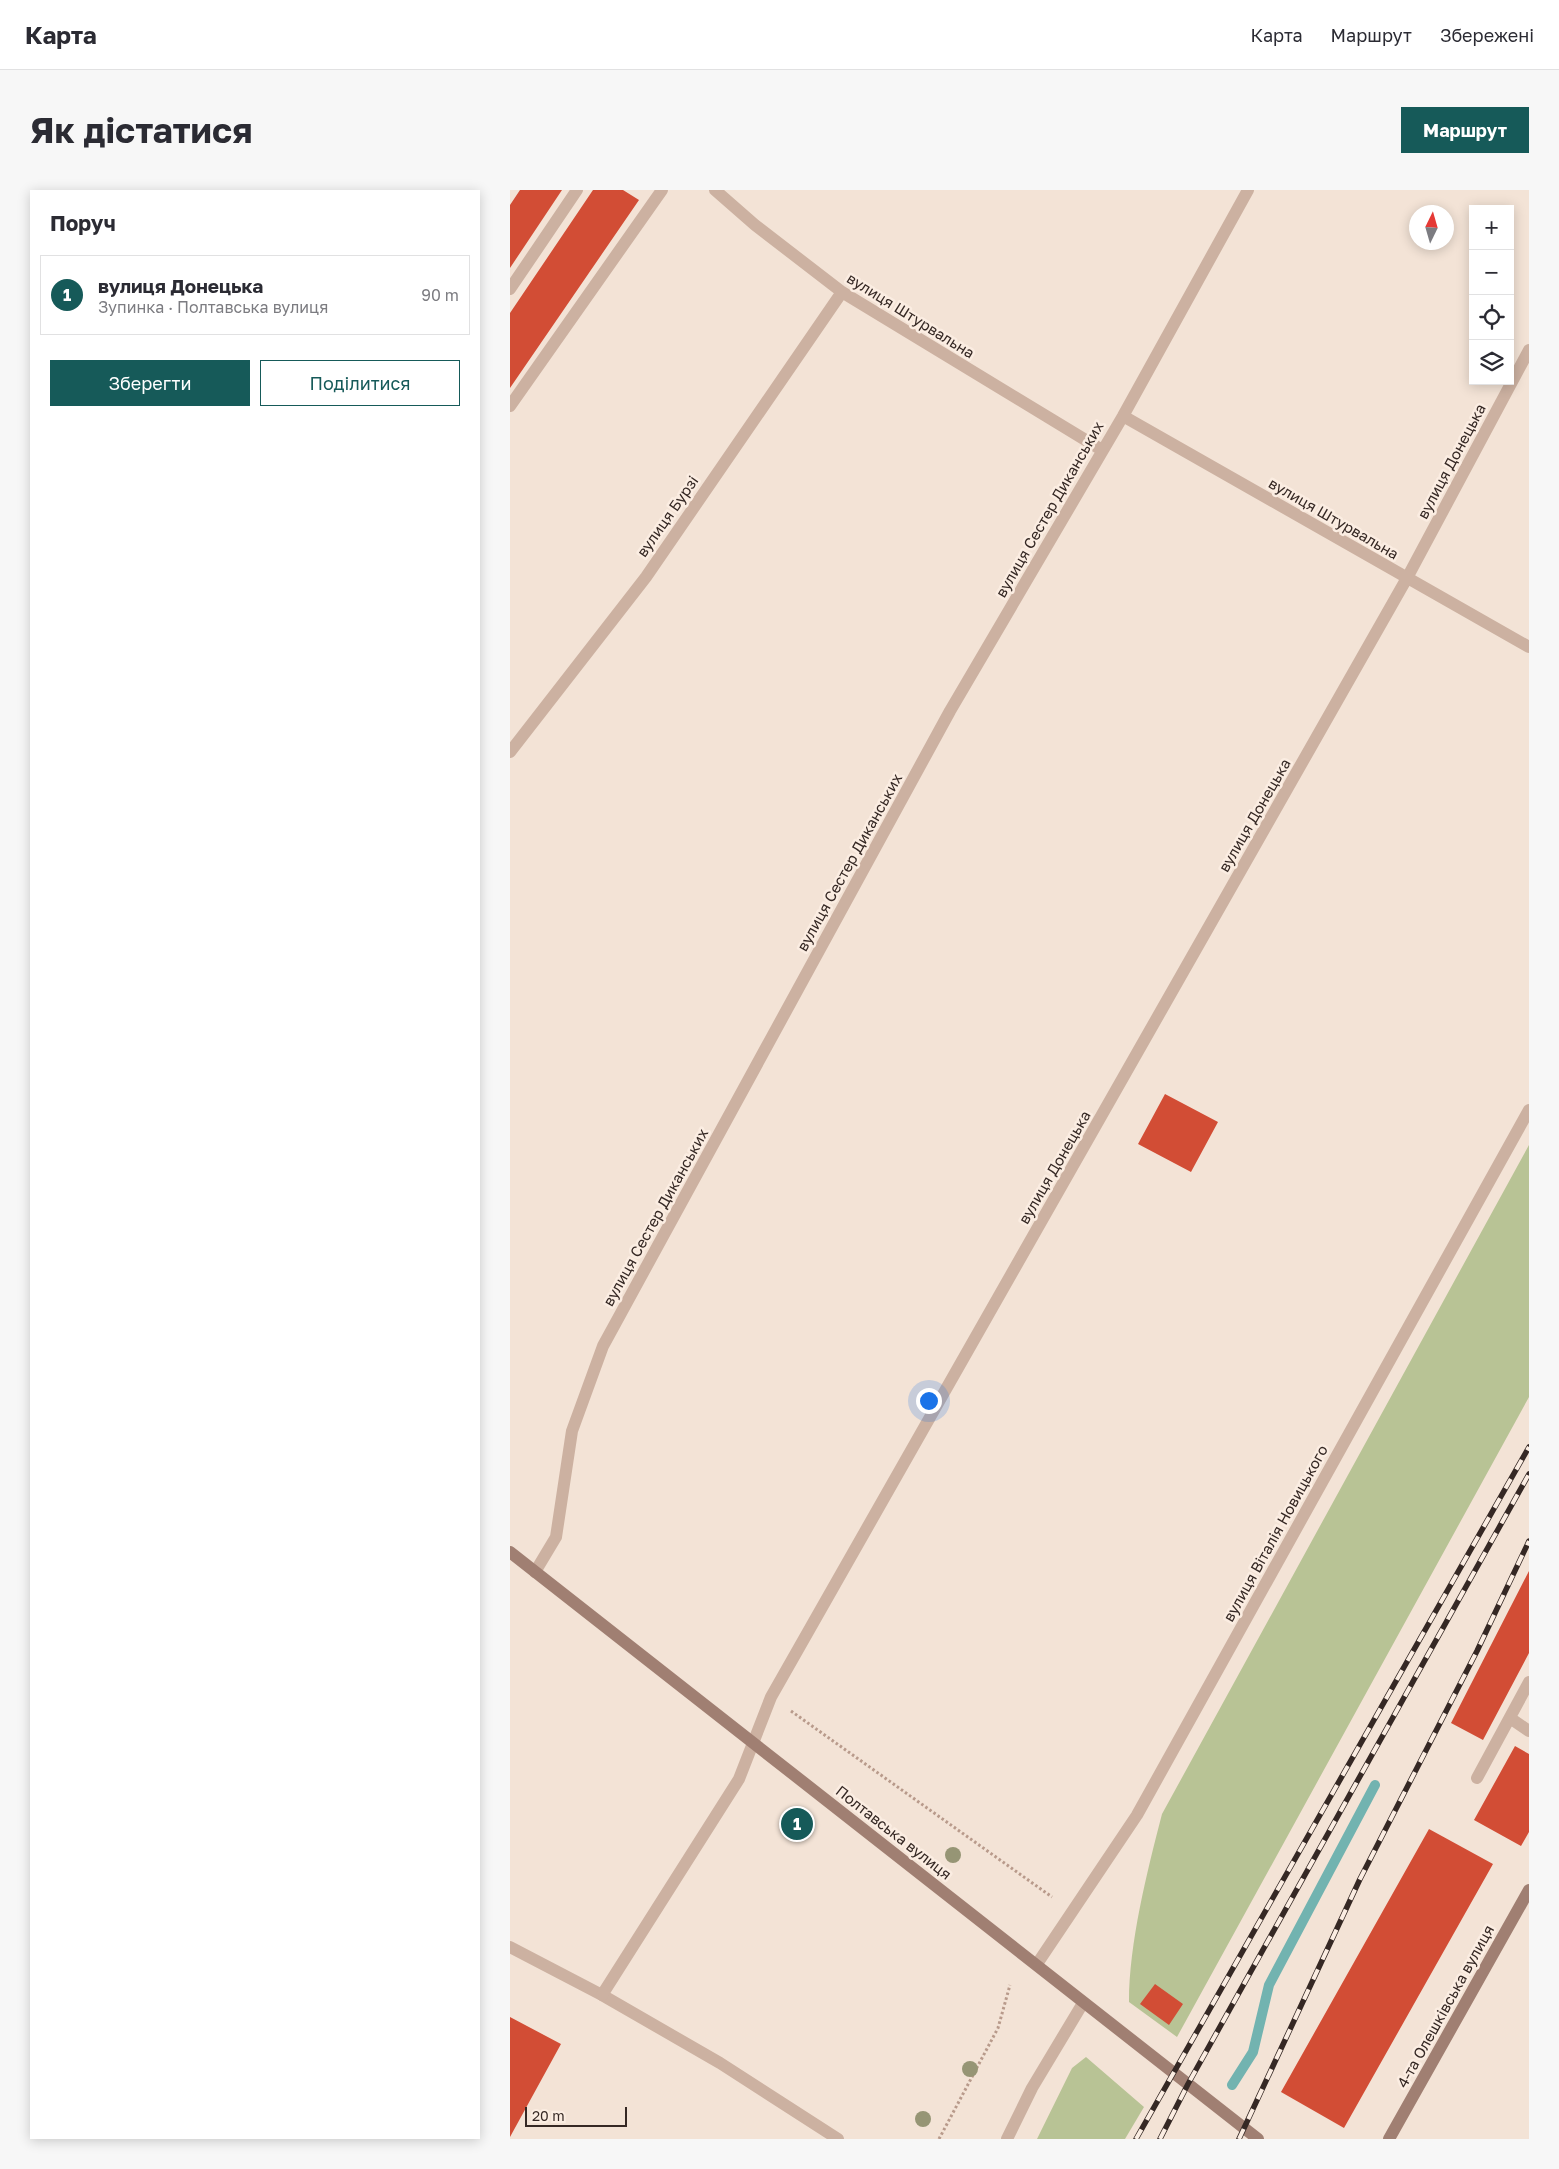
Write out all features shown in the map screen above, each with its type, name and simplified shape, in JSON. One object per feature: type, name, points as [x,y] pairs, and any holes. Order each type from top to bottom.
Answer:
[{"type":"main road","name":"Полтавська вулиця","points":[[510,1552],[1258,2139]]},
{"type":"main road","name":"4-та Олешківська вулиця","points":[[1389,2139],[1529,1890]]},
{"type":"street","points":[[510,289],[577,190]]},
{"type":"street","points":[[510,406],[662,190]]},
{"type":"street","name":"вулиця Штурвальна","points":[[715,190],[755,225],[842,292],[1102,450]]},
{"type":"street","name":"вулиця Сестер Диканських","points":[[535,1572],[556,1537],[572,1431],[603,1346],[950,711],[1122,416],[1248,190]]},
{"type":"street","name":"вулиця Бурзі","points":[[510,752],[646,577],[842,292]]},
{"type":"street","name":"вулиця Донецька","points":[[602,1995],[739,1779],[771,1697],[1407,578],[1529,350]]},
{"type":"street","name":"вулиця Штурвальна","points":[[1122,416],[1529,647]]},
{"type":"street","name":"вулиця Віталія Новицького","points":[[1036,1964],[1138,1814],[1529,1110]]},
{"type":"street","points":[[1477,1778],[1529,1682]]},
{"type":"street","points":[[1510,1718],[1529,1731]]},
{"type":"street","points":[[510,1947],[602,1995],[720,2063],[838,2139]]},
{"type":"street","points":[[1007,2139],[1032,2088],[1083,2003]]},
{"type":"path","points":[[771,1697],[1073,1912]]},
{"type":"path","points":[[939,2139],[998,2028],[1010,1985]]},
{"type":"green space","points":[[1529,1145],[1529,1397],[1177,2037],[1129,2002],[1135,1932],[1162,1814]]},
{"type":"green space","points":[[1086,2057],[1144,2107],[1125,2139],[1037,2139],[1072,2068]]},
{"type":"building","points":[[520,190],[562,190],[510,268],[510,205]]},
{"type":"building","points":[[593,190],[623,190],[639,200],[510,388],[510,313]]},
{"type":"building","points":[[1165,1094],[1218,1122],[1191,1172],[1138,1144]]},
{"type":"building","points":[[1529,1571],[1529,1653],[1483,1740],[1451,1723]]},
{"type":"building","points":[[1515,1746],[1529,1754],[1529,1832],[1521,1846],[1474,1820]]},
{"type":"building","points":[[1429,1829],[1493,1864],[1344,2128],[1281,2092]]},
{"type":"building","points":[[1155,1984],[1183,2004],[1169,2025],[1140,2004]]},
{"type":"building","points":[[510,2017],[561,2044],[510,2137]]},
{"type":"waterway","points":[[1232,2085],[1253,2052],[1269,1985],[1375,1785]]},
{"type":"railway","points":[[1136,2139],[1529,1447]]},
{"type":"railway","points":[[1160,2139],[1188,2084],[1529,1474]]},
{"type":"railway","points":[[1239,2139],[1360,1879],[1477,1651],[1529,1541]]},
{"type":"place","name":"вулиця Донецька","points":[[797,1824]]}]
